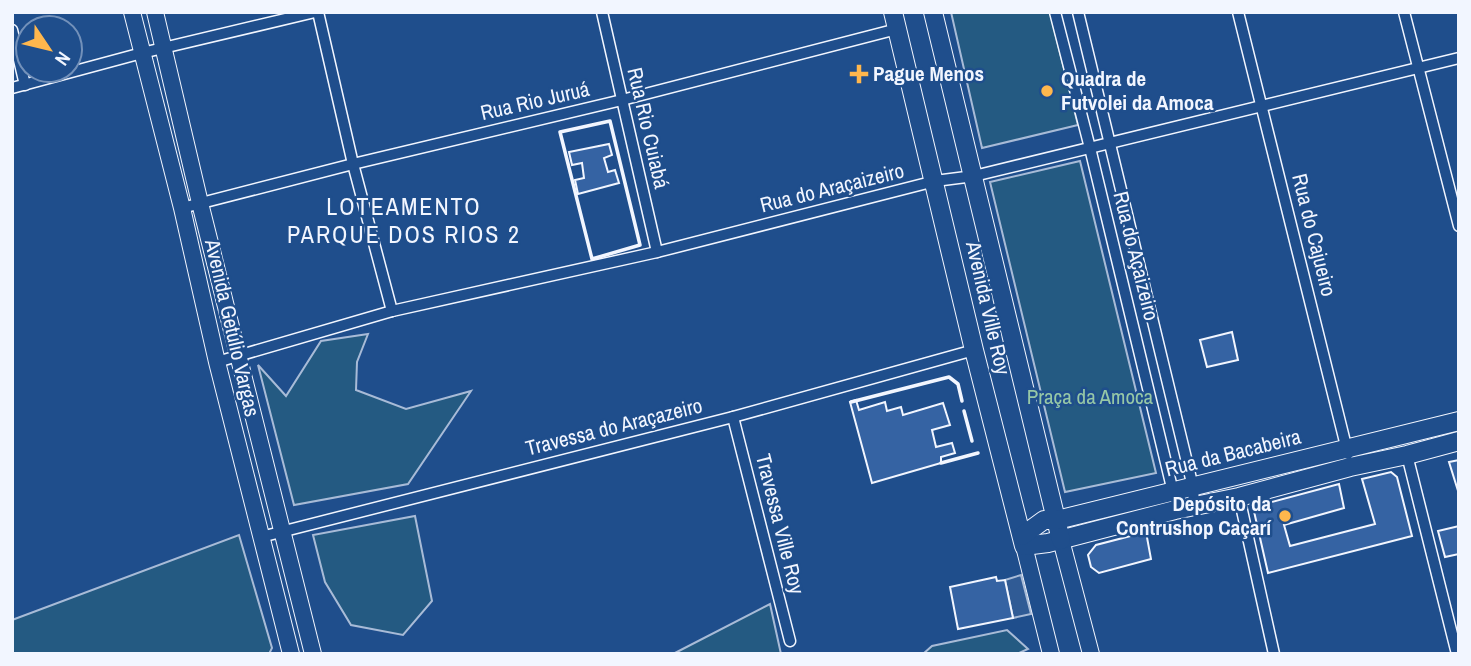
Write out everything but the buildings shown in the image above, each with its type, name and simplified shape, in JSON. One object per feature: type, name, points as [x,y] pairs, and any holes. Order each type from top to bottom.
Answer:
[{"type":"main road","name":"Avenida Getúlio Vargas","points":[[132,12],[291,654]]},
{"type":"main road","name":"Avenida Getúlio Vargas","points":[[155,12],[313,654]]},
{"type":"main road","name":"Avenida Ville Roy","points":[[933,12],[1091,654]]},
{"type":"main road","name":"Avenida Ville Roy","points":[[895,21],[974,351],[1051,654]]},
{"type":"main road","name":"Rua da Bacabeira","points":[[1459,421],[1057,520],[1044,520],[1023,541],[1035,545],[1061,540],[1459,441]]},
{"type":"street","points":[[12,88],[142,52],[317,12],[353,164],[392,310]]},
{"type":"street","name":"Rua Rio Cuiabá","points":[[602,12],[657,253]]},
{"type":"street","name":"Rua do Açaizeiro","points":[[1055,12],[1173,491],[1175,510]]},
{"type":"street","name":"Rua do Açaizeiro","points":[[1078,12],[1193,487],[1195,506]]},
{"type":"street","name":"Rua do Cajueiro","points":[[1238,12],[1348,447],[1350,467]]},
{"type":"street","points":[[1404,12],[1459,226]]},
{"type":"street","name":"Rua Rio Juruá","points":[[182,208],[622,100],[895,21]]},
{"type":"street","points":[[12,30],[26,85]]},
{"type":"street","name":"Rua do Araçaizeiro","points":[[217,362],[392,310],[657,253],[935,181],[974,176],[1459,58]]},
{"type":"street","name":"Travessa do Araçazeiro","points":[[261,537],[733,417],[974,351]]},
{"type":"street","name":"Travessa Ville Roy","points":[[733,417],[790,640]]},
{"type":"street","points":[[1407,455],[1457,654]]},
{"type":"street","points":[[1239,497],[1274,654]]},
{"type":"green space","points":[[951,12],[1050,12],[1078,125],[982,148]]},
{"type":"green space","name":"Praça da Amoca","points":[[1080,161],[1156,473],[1065,492],[990,182]]},
{"type":"green space","points":[[368,334],[357,362],[356,390],[406,409],[471,391],[408,484],[294,505],[258,365],[286,396],[321,341]]},
{"type":"green space","points":[[415,516],[432,601],[403,635],[351,625],[325,582],[313,535]]},
{"type":"green space","points":[[239,535],[272,648],[269,654],[12,654],[12,620]]},
{"type":"green space","points":[[770,604],[781,654],[673,654]]},
{"type":"green space","points":[[1007,630],[1028,649],[1017,654],[923,654],[932,646]]},
{"type":"shaded area","points":[[1021,575],[1031,614],[1013,618],[1005,580]]},
{"type":"wall","points":[[610,121],[640,245],[592,259],[560,132],[610,121]]},
{"type":"wall","points":[[851,402],[949,377],[958,384],[962,401]]},
{"type":"wall","points":[[964,411],[972,441]]},
{"type":"wall","points":[[941,463],[978,453]]},
{"type":"place","name":"Pague Menos","points":[[859,74]]},
{"type":"place","name":"Quadra de Futvolei da Amoca","points":[[1047,91]]},
{"type":"place","name":"Depósito da Contrushop Caçarí","points":[[1285,516]]},
{"type":"district","name":"LOTEAMENTO PARQUE DOS RIOS 2","points":[[404,221]]}]
